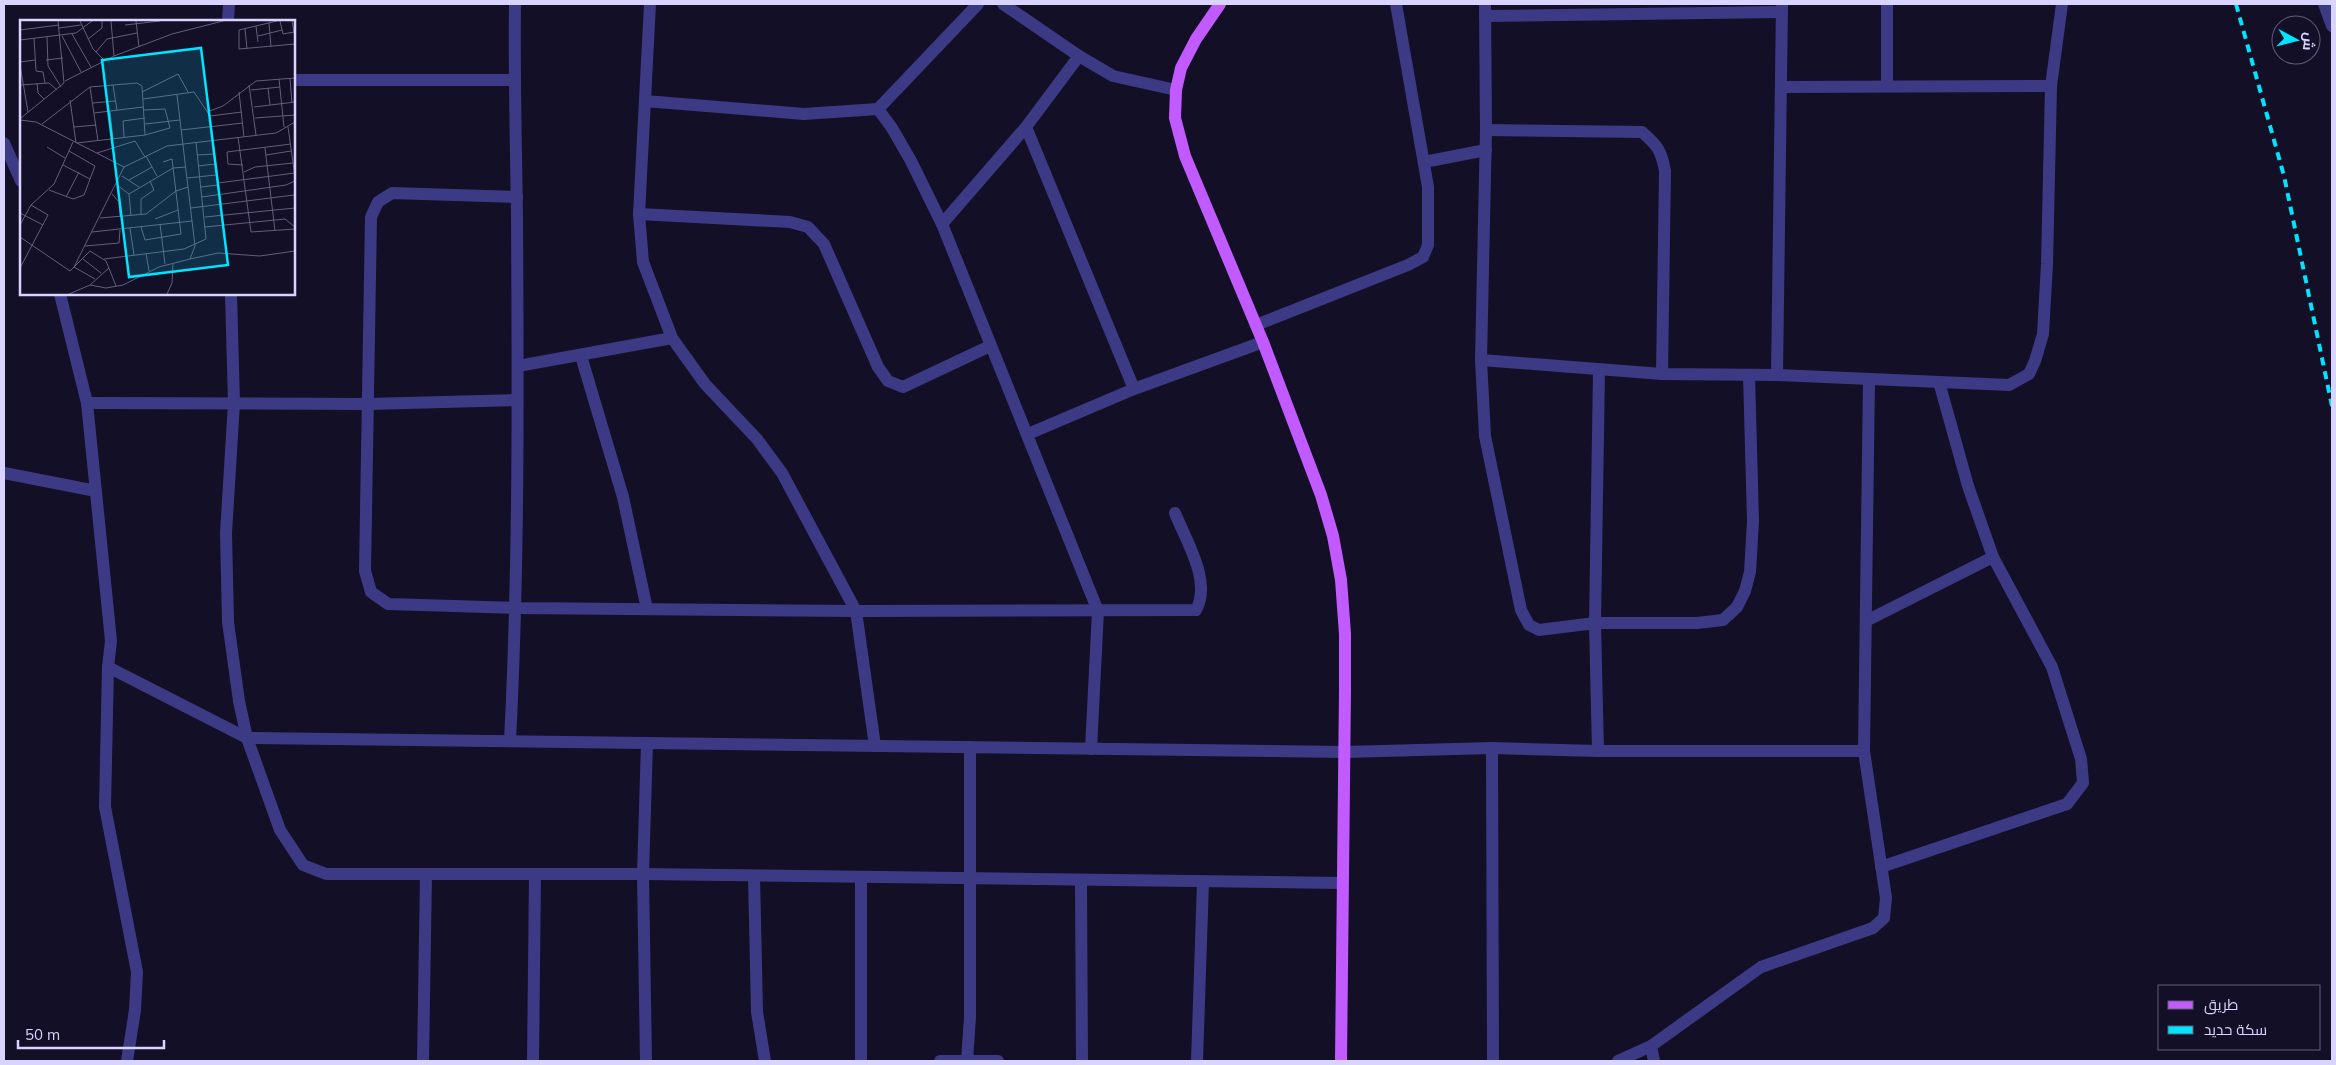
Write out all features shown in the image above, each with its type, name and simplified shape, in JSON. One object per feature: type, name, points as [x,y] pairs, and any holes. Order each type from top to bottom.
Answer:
[{"type":"main road","points":[[1220,4],[1196,39],[1181,68],[1176,90],[1175,118],[1178,135],[1263,342],[1321,495],[1333,536],[1341,580],[1345,634],[1341,1061]]},
{"type":"street","points":[[228,20],[229,4]]},
{"type":"street","points":[[510,741],[517,608],[518,366],[514,80],[515,4]]},
{"type":"street","points":[[650,4],[639,214],[643,262],[672,338],[704,384],[757,439],[782,472],[856,611],[875,746]]},
{"type":"street","points":[[645,101],[804,114],[878,109],[978,4]]},
{"type":"street","points":[[1003,4],[1079,56],[1112,76],[1176,90]]},
{"type":"street","points":[[1256,325],[1424,257],[1428,245],[1430,221],[1428,187],[1396,4]]},
{"type":"street","points":[[1887,86],[1888,4]]},
{"type":"street","points":[[1482,360],[1599,371],[1662,374],[1777,375],[2009,385],[2029,374],[2036,361],[2043,334],[2047,264],[2050,86],[2062,4]]},
{"type":"street","points":[[2324,4],[2332,23]]},
{"type":"street","points":[[1749,375],[1753,522],[1750,572],[1745,591],[1737,606],[1723,620],[1697,623],[1595,623],[1539,630],[1529,625],[1521,610],[1485,436],[1482,360],[1486,150],[1485,10],[1782,8],[1777,375]]},
{"type":"street","points":[[942,224],[1026,127],[1079,56]]},
{"type":"street","points":[[295,80],[514,80]]},
{"type":"street","points":[[1781,87],[2050,86]]},
{"type":"street","points":[[878,109],[892,128],[911,161],[942,224],[1098,611],[1091,749]]},
{"type":"street","points":[[1026,127],[1134,389]]},
{"type":"street","points":[[1486,130],[1642,132],[1656,144],[1662,153],[1665,171],[1662,374]]},
{"type":"street","points":[[4,143],[20,179]]},
{"type":"street","points":[[1424,162],[1486,150]]},
{"type":"street","points":[[517,197],[392,193],[378,202],[371,217],[366,571],[371,592],[388,604],[517,608],[856,611],[1196,610],[1201,600],[1202,585],[1175,513]]},
{"type":"street","points":[[639,214],[790,222],[808,227],[824,244],[878,368],[888,381],[903,387],[990,346]]},
{"type":"street","points":[[60,295],[87,403],[111,640],[108,667],[105,808],[136,972],[135,1010],[127,1061]]},
{"type":"street","points":[[231,295],[234,403],[226,533],[228,622],[238,701],[247,738],[280,830],[304,865],[326,874],[643,874],[971,880],[1342,883]]},
{"type":"street","points":[[518,366],[672,338]]},
{"type":"street","points":[[1028,434],[1134,389],[1263,342]]},
{"type":"street","points":[[581,356],[623,497],[647,609]]},
{"type":"street","points":[[1598,751],[1595,623],[1599,371]]},
{"type":"street","points":[[1618,1061],[1651,1046],[1761,967],[1873,928],[1884,918],[1886,898],[1864,751],[1869,379]]},
{"type":"street","points":[[1881,867],[2068,804],[2084,782],[2081,759],[2052,667],[1993,557],[1968,486],[1939,382]]},
{"type":"street","points":[[87,403],[368,404],[517,400]]},
{"type":"street","points":[[4,473],[96,491]]},
{"type":"street","points":[[1866,622],[1993,557]]},
{"type":"street","points":[[108,667],[247,738],[1345,752],[1492,748],[1598,751],[1864,751]]},
{"type":"street","points":[[646,1061],[643,874],[647,743]]},
{"type":"street","points":[[967,1060],[970,1017],[970,747]]},
{"type":"street","points":[[1492,748],[1493,1061]]},
{"type":"street","points":[[423,1061],[426,874]]},
{"type":"street","points":[[533,1061],[535,874]]},
{"type":"street","points":[[754,876],[757,1012],[765,1061]]},
{"type":"street","points":[[861,878],[861,1061]]},
{"type":"street","points":[[1082,881],[1082,1061]]},
{"type":"street","points":[[1197,1061],[1203,882]]},
{"type":"street","points":[[1651,1046],[1654,1061]]},
{"type":"street","points":[[940,1061],[998,1061]]},
{"type":"railway","points":[[2236,4],[2284,176],[2332,406]]}]
